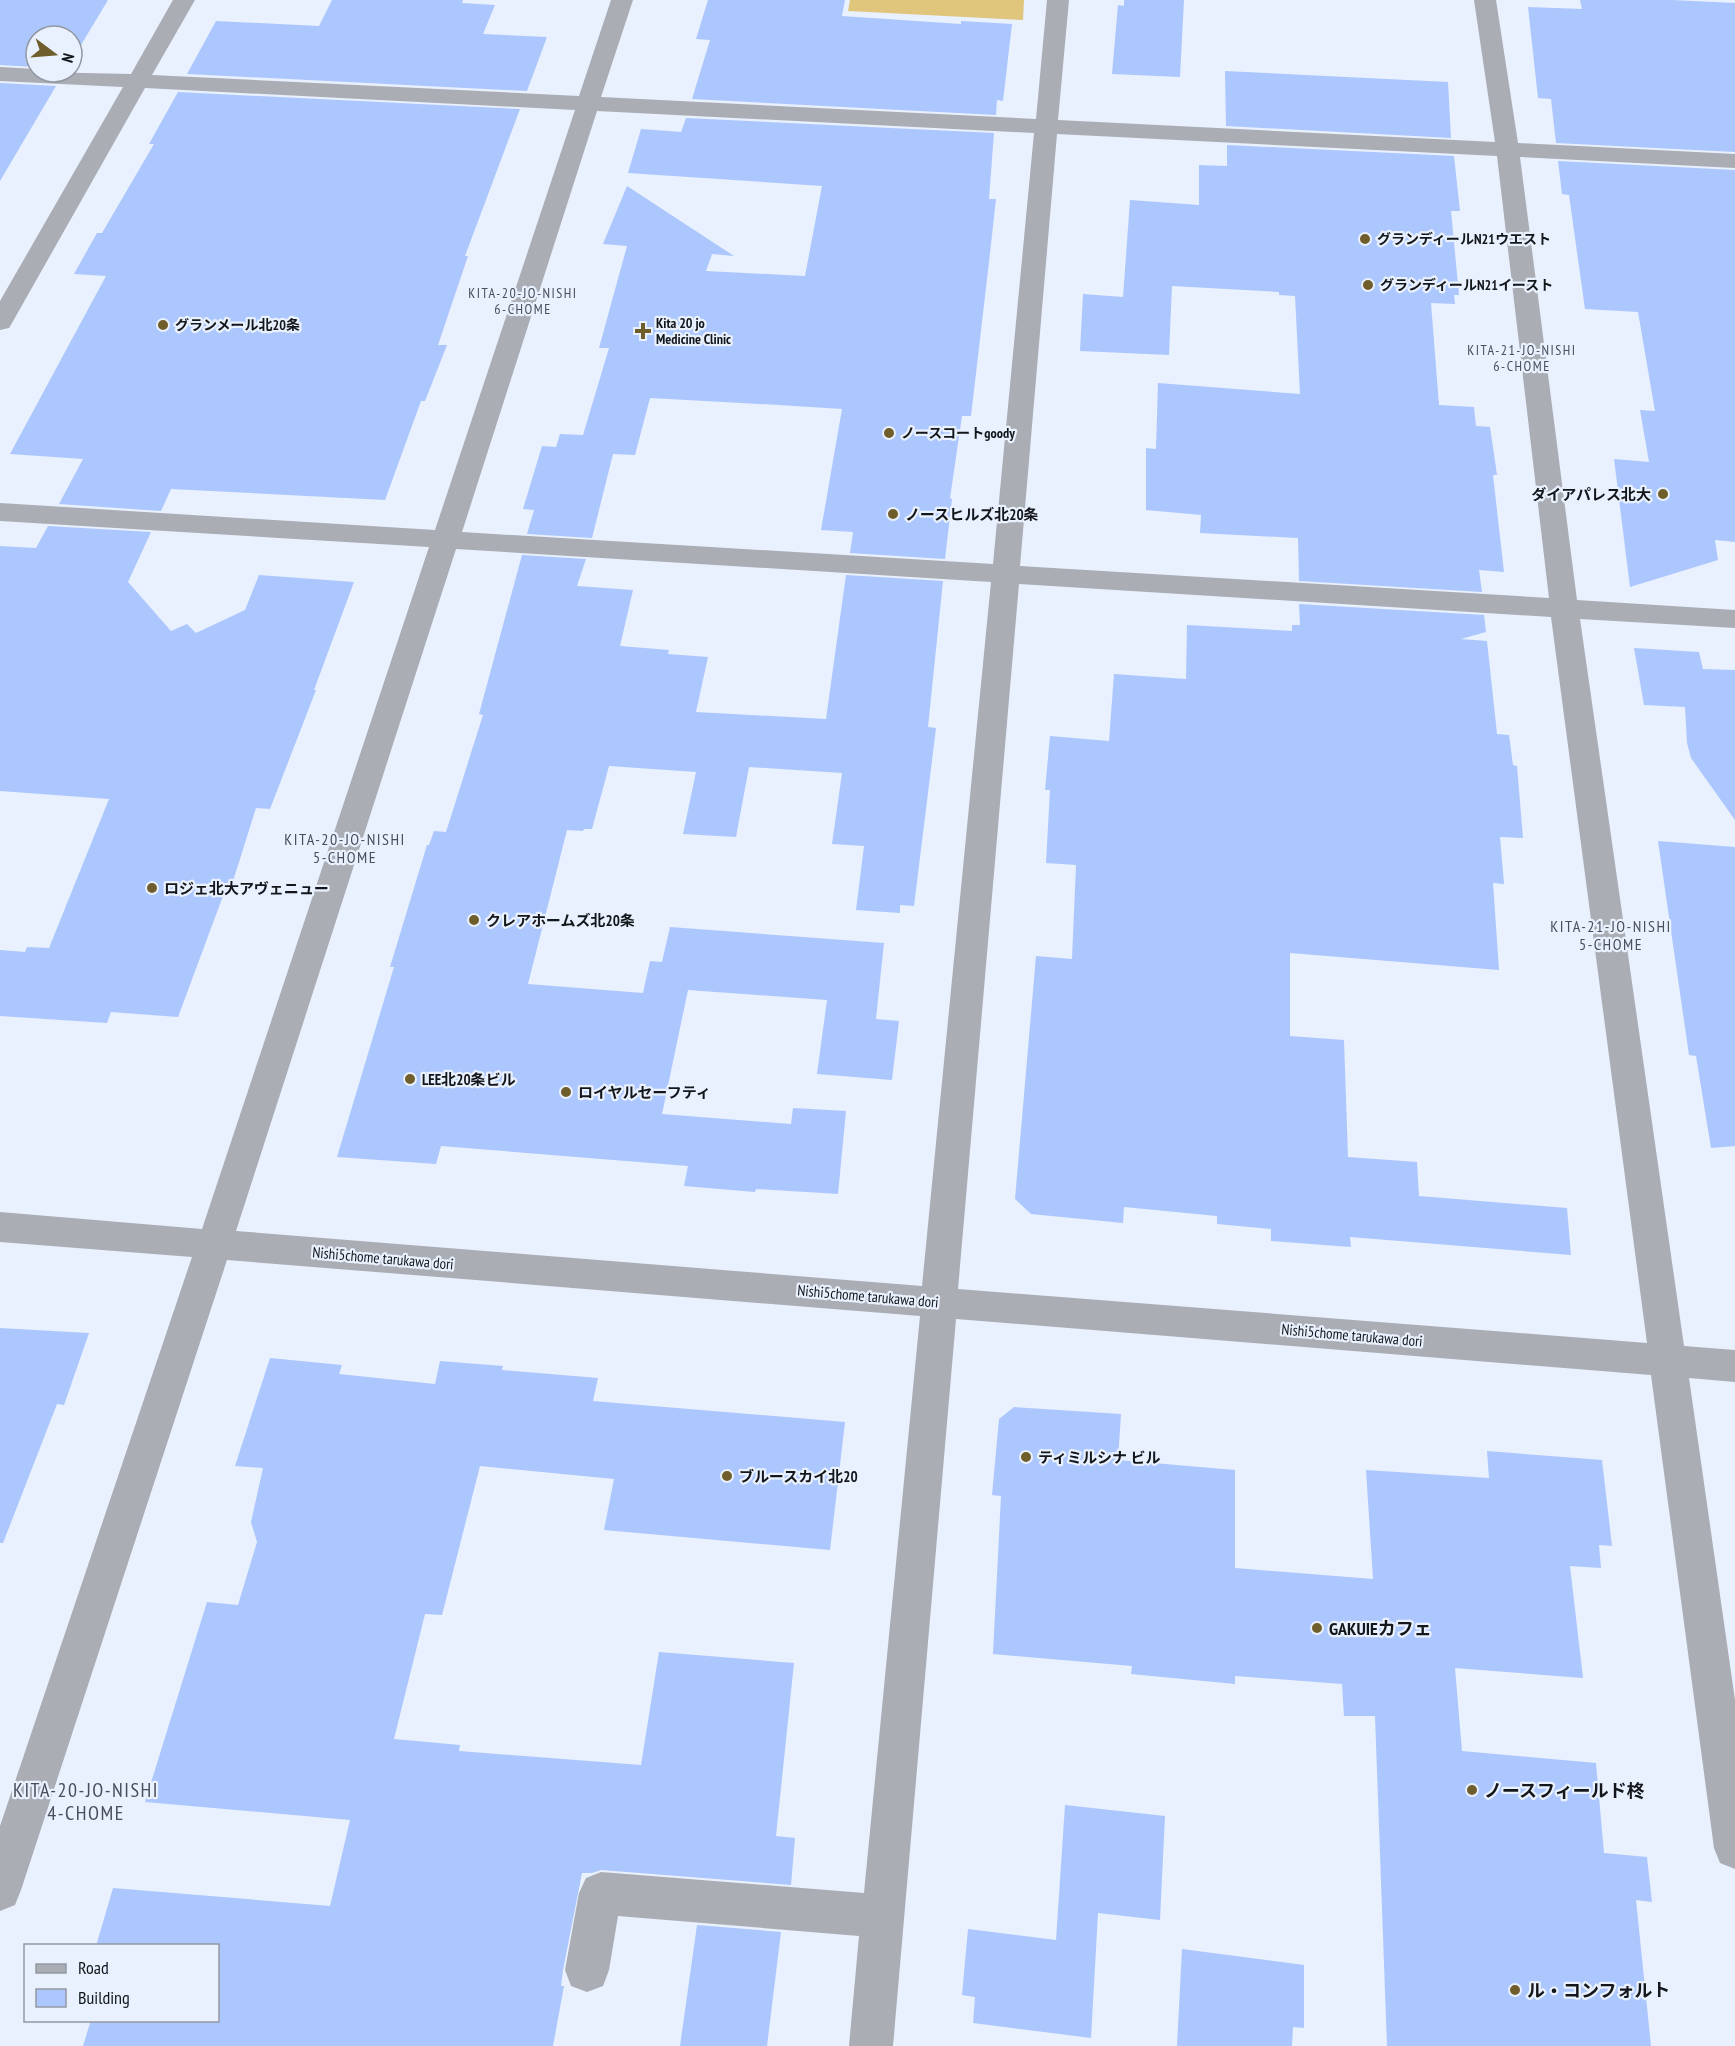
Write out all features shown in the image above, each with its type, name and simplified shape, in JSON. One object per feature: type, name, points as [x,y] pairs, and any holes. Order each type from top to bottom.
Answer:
[{"type":"street","points":[[0,323],[184,0]]},
{"type":"street","points":[[0,1890],[247,1147],[622,0]]},
{"type":"street","points":[[871,2046],[1058,0]]},
{"type":"street","points":[[1485,0],[1508,150],[1564,609],[1735,1848]]},
{"type":"street","points":[[0,74],[1735,161]]},
{"type":"street","points":[[0,512],[1735,619]]},
{"type":"street","name":"Nishi5chome tarukawa dori","points":[[0,1227],[1735,1366]]},
{"type":"street","points":[[587,1970],[601,1893],[883,1916]]},
{"type":"shaded area","points":[[850,0],[1024,0],[1023,20],[848,11]]},
{"type":"building","points":[[0,0],[108,0],[84,40],[84,24],[24,24],[24,66],[0,65]]},
{"type":"building","points":[[332,0],[463,0],[462,3],[495,5],[483,34],[547,37],[527,91],[187,74],[216,21],[319,26]]},
{"type":"building","points":[[708,0],[845,0],[842,16],[961,24],[961,21],[1012,24],[1003,101],[997,100],[996,115],[692,99],[710,40],[696,39]]},
{"type":"building","points":[[1124,0],[1184,0],[1180,77],[1112,74],[1118,5],[1124,6]]},
{"type":"building","points":[[1580,0],[1735,3],[1735,152],[1556,143],[1551,99],[1538,98],[1528,7],[1582,9]]},
{"type":"building","points":[[1225,71],[1448,82],[1451,138],[1226,126]]},
{"type":"building","points":[[0,83],[56,86],[0,181]]},
{"type":"building","points":[[178,92],[520,109],[465,256],[468,256],[438,345],[447,345],[425,401],[421,401],[385,500],[171,489],[161,511],[59,504],[83,459],[10,454],[106,276],[74,274],[97,233],[102,233],[154,144],[149,144]]},
{"type":"building","points":[[686,118],[994,133],[989,199],[996,199],[989,262],[971,416],[962,416],[950,498],[952,499],[945,559],[850,553],[853,532],[821,530],[842,409],[779,405],[650,398],[635,455],[613,454],[592,538],[527,534],[534,510],[523,509],[542,446],[556,447],[560,434],[583,435],[609,348],[599,348],[627,246],[603,244],[627,186],[734,256],[712,254],[706,271],[805,276],[822,186],[628,173],[641,129],[681,132]]},
{"type":"building","points":[[1227,145],[1454,156],[1460,211],[1451,211],[1459,295],[1454,295],[1455,304],[1431,303],[1439,405],[1474,407],[1476,426],[1490,427],[1497,475],[1493,475],[1504,572],[1479,570],[1482,592],[1299,581],[1298,538],[1200,533],[1201,515],[1146,510],[1146,448],[1156,449],[1158,383],[1300,394],[1295,296],[1279,295],[1279,292],[1172,286],[1169,355],[1080,351],[1083,294],[1123,297],[1130,200],[1199,205],[1199,165],[1227,166]]},
{"type":"building","points":[[1558,161],[1735,170],[1735,542],[1715,540],[1718,560],[1630,587],[1614,459],[1649,462],[1640,410],[1655,411],[1638,312],[1585,309],[1569,195],[1562,194]]},
{"type":"building","points":[[48,526],[151,532],[128,582],[171,631],[187,624],[196,633],[245,610],[259,575],[354,582],[314,690],[316,690],[270,809],[256,808],[228,897],[223,896],[178,1017],[111,1012],[107,1023],[0,1016],[0,950],[25,952],[27,947],[49,948],[109,799],[0,791],[0,546],[36,548]]},
{"type":"building","points":[[522,555],[586,559],[577,586],[633,590],[620,646],[669,650],[668,654],[708,657],[696,712],[826,719],[846,575],[943,581],[928,727],[936,728],[914,906],[900,905],[900,913],[856,910],[864,846],[832,844],[842,773],[749,767],[736,837],[683,834],[696,772],[609,766],[592,829],[567,830],[528,984],[643,993],[650,961],[662,962],[670,927],[884,943],[876,1019],[899,1021],[892,1080],[817,1074],[827,1000],[688,990],[662,1114],[791,1124],[793,1108],[846,1111],[838,1194],[756,1189],[755,1192],[684,1186],[688,1166],[441,1146],[436,1164],[337,1157],[394,967],[390,967],[427,845],[434,831],[446,832],[483,715],[479,714]]},
{"type":"building","points":[[1299,604],[1484,615],[1486,632],[1461,639],[1487,641],[1497,734],[1509,735],[1513,765],[1517,766],[1523,838],[1500,837],[1504,884],[1493,883],[1499,970],[1290,953],[1290,1036],[1344,1040],[1348,1157],[1417,1162],[1419,1196],[1567,1208],[1571,1255],[1350,1237],[1351,1247],[1271,1241],[1271,1229],[1217,1224],[1217,1216],[1124,1207],[1123,1223],[1031,1214],[1015,1199],[1036,956],[1072,959],[1076,865],[1046,863],[1050,790],[1045,790],[1050,736],[1109,741],[1114,674],[1186,679],[1187,625],[1292,631],[1292,625],[1300,625]]},
{"type":"building","points":[[1634,648],[1699,652],[1703,669],[1735,670],[1735,820],[1691,758],[1687,743],[1685,707],[1644,705]]},
{"type":"building","points":[[1658,841],[1735,847],[1735,1146],[1711,1148],[1696,1056],[1689,1055]]},
{"type":"building","points":[[0,1328],[89,1333],[64,1405],[57,1404],[3,1543],[0,1543]]},
{"type":"building","points":[[270,1358],[342,1365],[339,1374],[435,1384],[440,1361],[503,1366],[502,1370],[598,1378],[593,1401],[845,1422],[830,1550],[604,1530],[614,1479],[480,1466],[442,1615],[425,1614],[394,1739],[460,1745],[459,1751],[641,1765],[659,1652],[794,1663],[776,1836],[795,1838],[791,1885],[601,1870],[582,1873],[563,1970],[561,1986],[564,1986],[553,2046],[83,2046],[90,2022],[219,2022],[219,1944],[97,1944],[113,1888],[330,1906],[350,1820],[145,1802],[207,1602],[238,1605],[257,1542],[251,1522],[263,1468],[235,1466]]},
{"type":"building","points":[[1014,1407],[1121,1414],[1118,1460],[1235,1470],[1235,1568],[1373,1579],[1366,1470],[1489,1478],[1487,1451],[1602,1460],[1612,1546],[1599,1545],[1601,1568],[1570,1566],[1583,1678],[1455,1668],[1462,1751],[1596,1763],[1604,1853],[1647,1857],[1652,1902],[1636,1900],[1651,2046],[1387,2046],[1375,1716],[1344,1716],[1342,1684],[1235,1676],[1235,1684],[1131,1674],[1132,1666],[993,1654],[1001,1496],[992,1495],[999,1419]]},
{"type":"building","points":[[1065,1805],[1165,1816],[1160,1920],[1098,1913],[1091,2038],[973,2023],[975,1997],[962,1995],[968,1929],[1056,1940]]},
{"type":"building","points":[[697,1925],[781,1932],[767,2046],[680,2046]]},
{"type":"building","points":[[1182,1949],[1304,1965],[1304,2028],[1293,2027],[1292,2046],[1177,2046]]},
{"type":"place","name":"グランディールN21ウエスト","points":[[1365,239]]},
{"type":"place","name":"グランディールN21イースト","points":[[1368,285]]},
{"type":"place","name":"グランメール北20条","points":[[163,325]]},
{"type":"place","name":"Kita 20 jo Medicine Clinic","points":[[643,331]]},
{"type":"place","name":"ノースコートgoody","points":[[889,433]]},
{"type":"place","name":"ダイアパレス北大","points":[[1663,494]]},
{"type":"place","name":"ノースヒルズ北20条","points":[[893,514]]},
{"type":"place","name":"ロジェ北大アヴェニュー","points":[[152,888]]},
{"type":"place","name":"クレアホームズ北20条","points":[[474,920]]},
{"type":"place","name":"LEE北20条ビル","points":[[410,1079]]},
{"type":"place","name":"ロイヤルセーフティ","points":[[566,1092]]},
{"type":"place","name":"ティミルシナ ビル","points":[[1026,1457]]},
{"type":"place","name":"ブルースカイ北20","points":[[727,1476]]},
{"type":"place","name":"GAKUIEカフェ","points":[[1317,1628]]},
{"type":"place","name":"ノースフィールド柊","points":[[1472,1790]]},
{"type":"place","name":"ル・コンフォルト","points":[[1515,1990]]},
{"type":"district","name":"KITA-20-JO-NISHI 6-CHOME","points":[[523,302]]},
{"type":"district","name":"KITA-21-JO-NISHI 6-CHOME","points":[[1522,358]]},
{"type":"district","name":"KITA-20-JO-NISHI 5-CHOME","points":[[345,848]]},
{"type":"district","name":"KITA-21-JO-NISHI 5-CHOME","points":[[1611,935]]},
{"type":"district","name":"KITA-20-JO-NISHI 4-CHOME","points":[[86,1802]]}]
